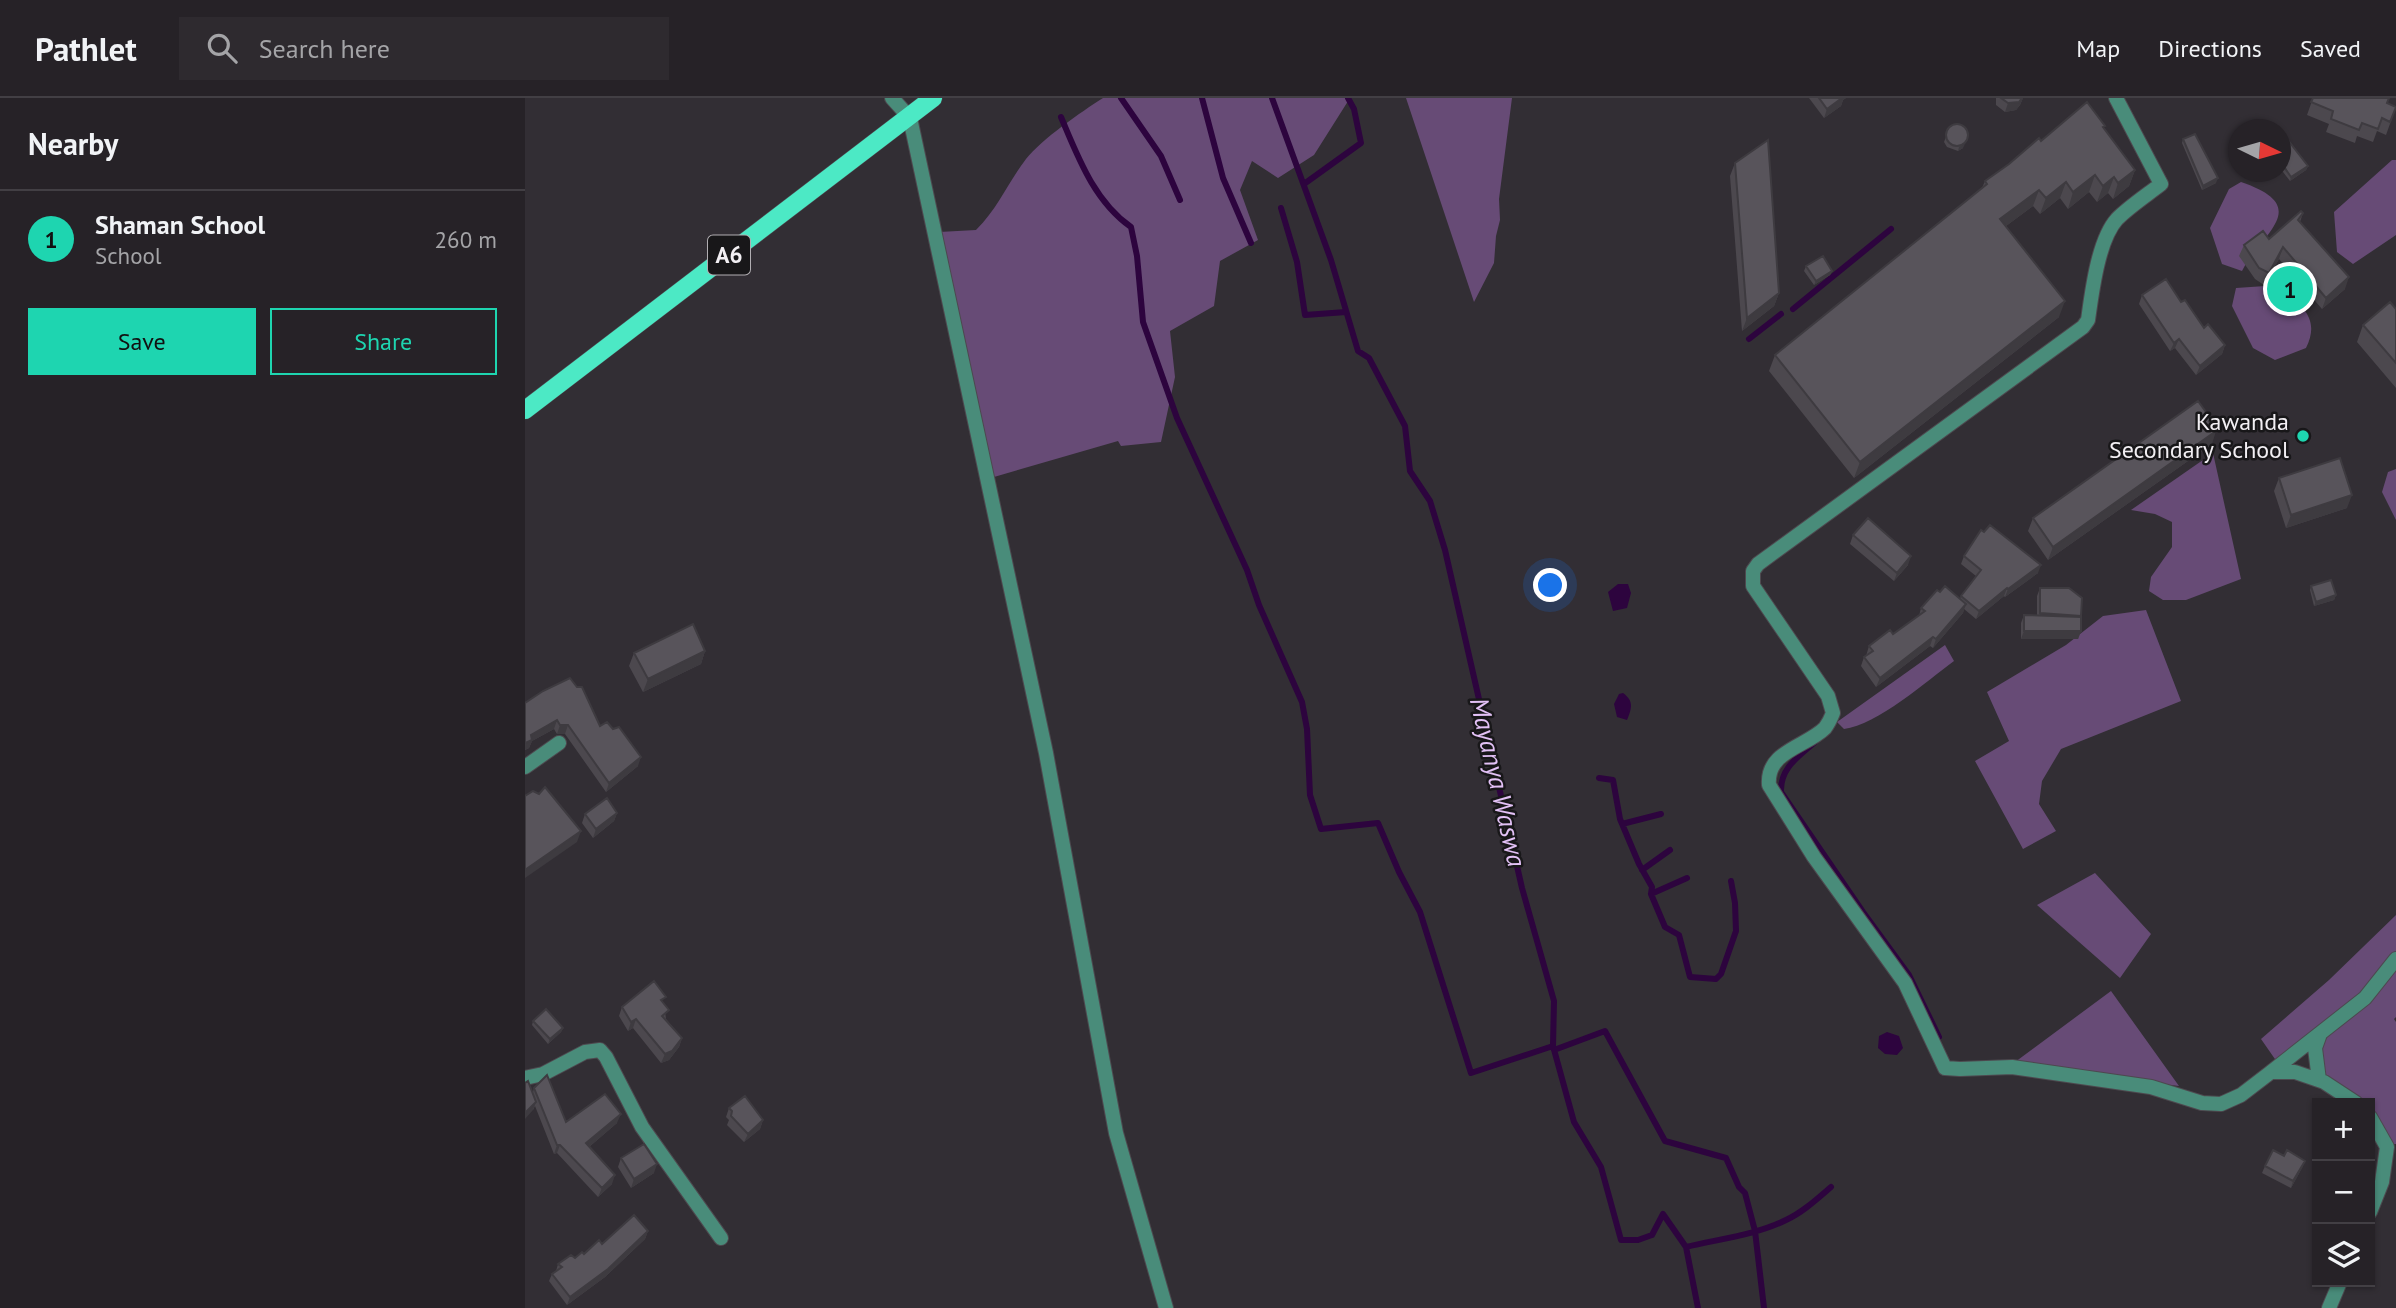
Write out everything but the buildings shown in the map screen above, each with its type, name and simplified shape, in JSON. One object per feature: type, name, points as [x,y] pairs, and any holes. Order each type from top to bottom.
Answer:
[{"type":"main road","name":"A6","points":[[525,410],[933,98]]},
{"type":"street","points":[[892,98],[910,118],[1046,753],[1116,1133],[1166,1308]]},
{"type":"street","points":[[2116,98],[2161,184],[2116,220],[2099,264],[2088,320],[2083,327],[1758,564],[1753,571],[1753,586],[1828,696],[1833,713],[1824,729],[1785,752],[1774,764],[1768,776],[1769,785],[1814,857],[1905,983],[1945,1068],[2012,1067],[2151,1087],[2202,1103],[2221,1104],[2241,1095],[2365,998],[2396,959]]},
{"type":"street","points":[[525,767],[559,743]]},
{"type":"street","points":[[2319,1080],[2315,1048],[2321,1032]]},
{"type":"street","points":[[525,1078],[543,1074],[585,1052],[600,1050],[642,1127],[720,1238]]},
{"type":"street","points":[[2271,1072],[2295,1072],[2319,1080],[2348,1098]]},
{"type":"street","points":[[2375,1127],[2387,1147],[2382,1182],[2375,1200]]},
{"type":"street","points":[[2329,1308],[2338,1287]]},
{"type":"shaded area","points":[[1103,98],[1350,98],[1314,155],[1278,178],[1252,161],[1240,190],[1258,240],[1220,261],[1214,306],[1170,331],[1175,377],[1161,442],[1121,446],[1118,441],[994,477],[939,232],[976,230],[991,213],[1033,151],[1062,126]]},
{"type":"shaded area","points":[[1406,98],[1512,98],[1494,263],[1474,302]]},
{"type":"shaded area","points":[[2392,160],[2396,160],[2396,235],[2353,264],[2337,252],[2334,212]]},
{"type":"shaded area","points":[[2241,182],[2263,191],[2275,201],[2279,211],[2270,232],[2242,271],[2222,264],[2210,228],[2229,189]]},
{"type":"shaded area","points":[[2280,285],[2301,306],[2310,320],[2311,328],[2306,348],[2275,360],[2253,348],[2232,306],[2236,288]]},
{"type":"shaded area","points":[[2213,453],[2241,579],[2186,600],[2163,600],[2149,591],[2151,577],[2172,547],[2172,522],[2155,514],[2131,510]]},
{"type":"shaded area","points":[[2396,469],[2396,520],[2382,492],[2388,472]]},
{"type":"shaded area","points":[[1618,584],[1628,584],[1631,593],[1627,608],[1613,611],[1608,592]]},
{"type":"shaded area","points":[[2146,610],[2181,701],[2061,749],[2042,781],[2039,804],[2056,831],[2023,849],[1975,761],[2009,741],[1987,692],[2066,645],[2103,616]]},
{"type":"shaded area","points":[[1945,645],[1954,661],[1901,701],[1857,726],[1844,729],[1837,722]]},
{"type":"shaded area","points":[[1623,693],[1631,705],[1627,720],[1617,717],[1614,704],[1619,694]]},
{"type":"shaded area","points":[[2095,873],[2151,934],[2120,978],[2037,905]]},
{"type":"shaded area","points":[[2396,915],[2396,952],[2360,993],[2277,1062],[2261,1039],[2329,980]]},
{"type":"shaded area","points":[[2396,967],[2396,1144],[2390,1144],[2375,1118],[2375,1098],[2360,1098],[2322,1076],[2323,1039]]},
{"type":"shaded area","points":[[2111,991],[2179,1086],[2011,1065]]},
{"type":"shaded area","points":[[1887,1032],[1899,1036],[1903,1048],[1897,1055],[1885,1054],[1878,1048],[1879,1036]]},
{"type":"waterway","points":[[1121,98],[1161,156],[1180,200]]},
{"type":"waterway","points":[[1202,98],[1223,178],[1251,243]]},
{"type":"waterway","name":"Mayanya Waswa","points":[[1272,98],[1331,260],[1358,351],[1369,358],[1405,426],[1410,471],[1430,501],[1445,550],[1522,888],[1554,1001],[1553,1046],[1574,1122],[1601,1167],[1621,1240],[1638,1240],[1652,1235],[1663,1214],[1686,1247],[1698,1308]]},
{"type":"waterway","name":"Mayanya Waswa","points":[[1304,184],[1361,143],[1354,109],[1348,98]]},
{"type":"waterway","points":[[1061,117],[1081,163],[1097,191],[1131,227],[1137,256],[1143,322],[1177,418],[1247,570],[1259,605],[1302,702],[1307,729],[1310,795],[1321,829],[1378,823],[1420,912],[1471,1073],[1553,1046]]},
{"type":"waterway","points":[[1281,208],[1297,262],[1305,315],[1346,312]]},
{"type":"waterway","points":[[1793,309],[1891,229]]},
{"type":"waterway","points":[[1749,339],[1781,314]]},
{"type":"waterway","points":[[1815,742],[1787,770],[1783,776],[1781,792],[1909,975],[1939,1037]]},
{"type":"waterway","points":[[1599,778],[1613,780],[1620,819],[1652,887],[1651,894],[1665,927],[1679,935],[1690,977],[1716,979],[1721,974],[1736,931],[1731,881]]},
{"type":"waterway","points":[[1622,824],[1661,814]]},
{"type":"waterway","points":[[1642,870],[1670,850]]},
{"type":"waterway","points":[[1651,894],[1687,878]]},
{"type":"waterway","points":[[1554,1050],[1605,1031],[1665,1141],[1726,1158],[1739,1187],[1745,1193],[1755,1231],[1764,1308]]},
{"type":"waterway","points":[[1686,1247],[1774,1225],[1798,1213],[1831,1187]]},
{"type":"place","name":"Shaman School","points":[[2290,289]]},
{"type":"place","name":"Kawanda Secondary School","points":[[2303,436]]}]
